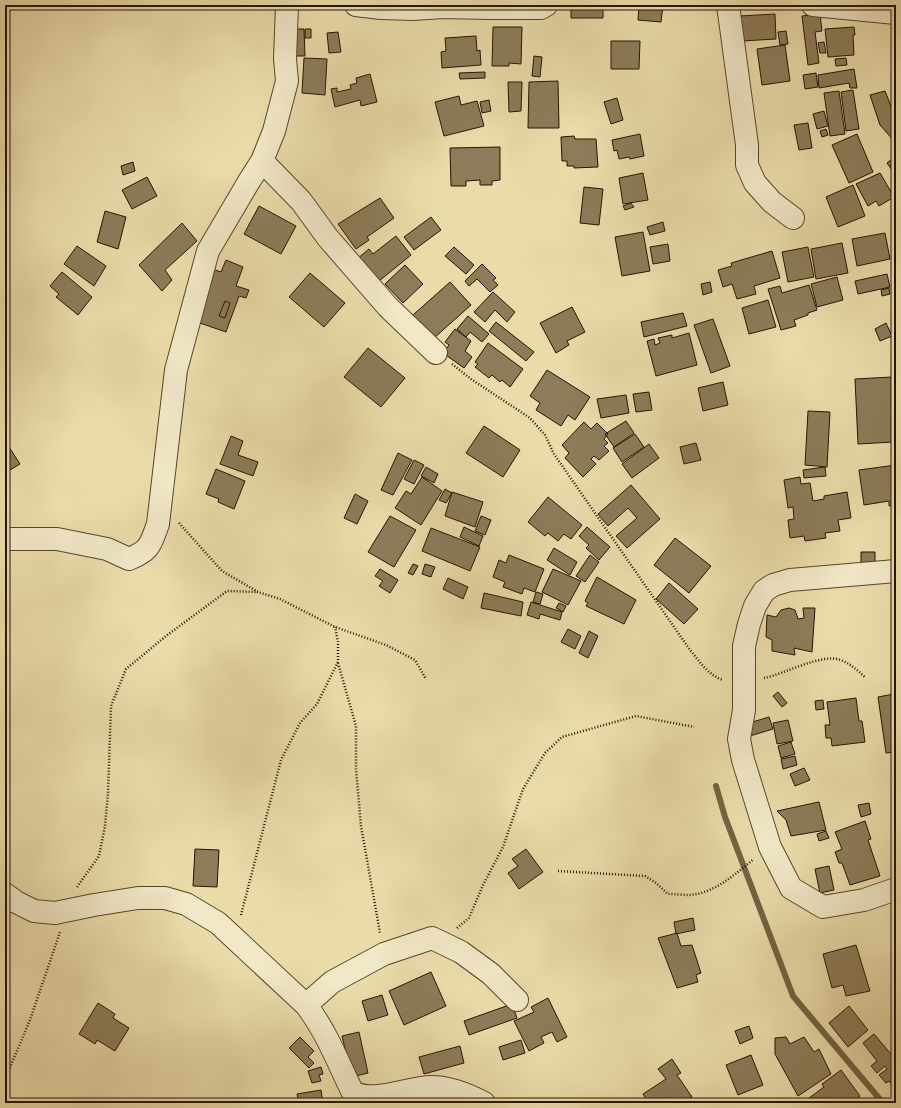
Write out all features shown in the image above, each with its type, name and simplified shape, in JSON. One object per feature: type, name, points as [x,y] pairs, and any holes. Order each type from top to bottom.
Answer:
[{"type":"street","points":[[5,539],[57,539],[106,549],[129,559],[143,553],[150,546],[158,524],[176,370],[208,251],[262,161],[274,130],[287,81],[287,5]]},
{"type":"street","points":[[356,5],[381,8],[413,9],[443,7],[541,8],[546,5]]},
{"type":"street","points":[[728,5],[747,145],[747,165],[755,183],[772,202],[793,218]]},
{"type":"street","points":[[813,5],[896,13]]},
{"type":"street","points":[[262,161],[301,201],[328,238],[388,307],[436,353]]},
{"type":"street","points":[[896,571],[790,580],[773,585],[764,591],[755,606],[744,646],[744,710],[739,739],[743,760],[770,847],[791,888],[823,908],[864,900],[896,889]]},
{"type":"street","points":[[5,894],[16,902],[34,911],[55,913],[138,898],[165,898],[186,904],[218,922],[306,1005],[316,1018],[354,1097],[373,1096],[431,1087],[451,1090],[484,1103]]},
{"type":"street","points":[[306,1005],[332,982],[384,954],[432,938],[461,952],[491,974],[517,1000]]},
{"type":"path","points":[[436,353],[471,379],[530,418],[545,435],[554,454],[690,650],[706,670],[718,678],[729,682],[744,682],[775,675],[812,661],[840,659],[852,666],[866,678]]},
{"type":"path","points":[[161,501],[192,539],[222,571],[258,592],[280,600],[335,627],[386,645],[415,660],[426,679]]},
{"type":"path","points":[[75,890],[99,856],[105,826],[108,793],[111,706],[126,669],[166,636],[227,591],[258,592]]},
{"type":"path","points":[[335,627],[338,642],[338,662],[356,726],[356,769],[361,826],[384,954]]},
{"type":"path","points":[[234,938],[281,760],[300,723],[317,704],[338,662]]},
{"type":"path","points":[[432,938],[455,929],[469,918],[483,885],[503,848],[523,789],[545,753],[562,737],[636,716],[694,727]]},
{"type":"path","points":[[558,871],[645,876],[656,883],[668,894],[691,895],[710,890],[728,879],[770,847]]},
{"type":"path","points":[[5,1078],[30,1020],[68,911]]},
{"type":"building","points":[[571,5],[603,5],[603,18],[571,18]]},
{"type":"building","points":[[639,5],[663,5],[661,22],[638,20]]},
{"type":"building","points":[[775,14],[776,39],[742,41],[740,16]]},
{"type":"building","points":[[820,14],[822,31],[815,32],[819,63],[808,65],[802,16]]},
{"type":"building","points":[[493,27],[522,27],[521,64],[509,63],[509,66],[492,66]]},
{"type":"building","points":[[854,27],[854,55],[828,57],[825,29]]},
{"type":"building","points":[[291,29],[304,29],[305,56],[291,56]]},
{"type":"building","points":[[305,29],[311,29],[311,38],[305,38]]},
{"type":"building","points":[[786,31],[788,44],[780,45],[778,32]]},
{"type":"building","points":[[338,32],[341,52],[329,53],[327,33]]},
{"type":"building","points":[[476,36],[477,51],[480,50],[481,65],[442,68],[441,52],[446,51],[445,38]]},
{"type":"building","points":[[611,41],[640,41],[639,69],[611,69]]},
{"type":"building","points":[[824,42],[826,53],[820,53],[818,43]]},
{"type":"building","points":[[785,45],[790,81],[762,85],[757,49]]},
{"type":"building","points":[[534,56],[542,57],[540,77],[532,76]]},
{"type":"building","points":[[304,58],[327,59],[325,95],[302,93]]},
{"type":"building","points":[[846,58],[847,65],[836,66],[835,59]]},
{"type":"building","points":[[854,69],[857,88],[850,88],[849,83],[819,88],[818,75]]},
{"type":"building","points":[[485,72],[485,78],[460,79],[459,73]]},
{"type":"building","points":[[816,73],[818,87],[805,89],[803,75]]},
{"type":"building","points":[[370,74],[377,102],[361,106],[360,100],[335,107],[331,89],[337,88],[337,92],[351,89],[350,85],[357,83],[356,78]]},
{"type":"building","points":[[558,81],[559,128],[528,128],[529,82]]},
{"type":"building","points":[[508,82],[522,82],[521,111],[509,112]]},
{"type":"building","points":[[853,90],[859,129],[846,131],[841,92]]},
{"type":"building","points":[[839,91],[845,134],[830,136],[824,93]]},
{"type":"building","points":[[885,91],[896,119],[896,143],[880,125],[870,95]]},
{"type":"building","points":[[459,96],[461,105],[477,101],[484,126],[444,136],[435,102]]},
{"type":"building","points":[[617,98],[623,120],[611,124],[604,102]]},
{"type":"building","points":[[489,100],[491,111],[482,113],[480,102]]},
{"type":"building","points":[[824,111],[828,126],[817,129],[813,114]]},
{"type":"building","points":[[808,123],[812,148],[799,150],[794,125]]},
{"type":"building","points":[[826,129],[828,135],[822,137],[820,131]]},
{"type":"building","points":[[640,134],[644,156],[630,159],[629,157],[619,159],[617,150],[614,151],[612,140]]},
{"type":"building","points":[[857,134],[873,172],[849,183],[832,145]]},
{"type":"building","points":[[574,136],[575,139],[596,139],[598,167],[574,168],[574,166],[567,166],[567,161],[562,161],[561,137]]},
{"type":"building","points":[[500,147],[500,180],[492,181],[492,185],[480,185],[480,180],[466,181],[466,186],[451,186],[450,148]]},
{"type":"building","points":[[896,156],[896,176],[887,163]]},
{"type":"building","points":[[133,162],[135,171],[123,175],[121,166]]},
{"type":"building","points":[[643,173],[648,200],[623,204],[619,178]]},
{"type":"building","points":[[880,173],[894,197],[879,206],[876,201],[868,206],[856,184]]},
{"type":"building","points":[[147,177],[157,196],[132,209],[122,190]]},
{"type":"building","points":[[853,185],[865,216],[838,227],[826,197]]},
{"type":"building","points":[[584,187],[603,189],[599,225],[580,223]]},
{"type":"building","points":[[380,198],[394,218],[367,237],[369,240],[356,249],[338,224]]},
{"type":"building","points":[[631,203],[634,207],[625,210],[623,206]]},
{"type":"building","points":[[259,206],[296,226],[281,254],[244,234]]},
{"type":"building","points":[[105,211],[126,217],[118,249],[97,242]]},
{"type":"building","points":[[431,217],[441,230],[414,250],[404,237]]},
{"type":"building","points":[[663,222],[665,231],[650,235],[647,227]]},
{"type":"building","points":[[182,223],[197,241],[165,270],[172,280],[162,291],[139,265]]},
{"type":"building","points":[[643,232],[650,271],[622,276],[615,237]]},
{"type":"building","points":[[885,233],[890,259],[857,266],[852,239]]},
{"type":"building","points":[[396,236],[411,255],[379,281],[357,259],[369,249],[373,254]]},
{"type":"building","points":[[842,243],[848,273],[816,279],[811,249]]},
{"type":"building","points":[[668,244],[670,261],[653,264],[650,247]]},
{"type":"building","points":[[77,246],[106,266],[94,286],[64,264]]},
{"type":"building","points":[[454,247],[474,265],[466,274],[445,256]]},
{"type":"building","points":[[808,247],[814,277],[788,282],[782,252]]},
{"type":"building","points":[[772,251],[780,278],[754,286],[756,294],[737,299],[732,284],[723,287],[718,270],[732,266],[731,263]]},
{"type":"building","points":[[226,260],[243,267],[236,286],[249,290],[246,298],[239,296],[226,332],[197,322],[212,269],[221,272]]},
{"type":"building","points":[[482,264],[496,278],[493,280],[498,285],[490,292],[477,279],[469,286],[465,281]]},
{"type":"building","points":[[405,265],[423,284],[403,303],[385,284]]},
{"type":"building","points":[[62,272],[92,297],[78,315],[56,297],[59,294],[50,286]]},
{"type":"building","points":[[310,273],[345,303],[324,327],[289,297]]},
{"type":"building","points":[[887,274],[890,287],[858,294],[855,281]]},
{"type":"building","points":[[837,277],[843,300],[817,307],[811,284]]},
{"type":"building","points":[[450,282],[471,305],[434,338],[413,315]]},
{"type":"building","points":[[710,282],[712,292],[703,295],[701,284]]},
{"type":"building","points":[[809,285],[817,310],[794,320],[796,326],[781,330],[768,289],[780,286],[782,293]]},
{"type":"building","points":[[889,288],[890,294],[882,296],[881,290]]},
{"type":"building","points":[[493,292],[515,312],[507,322],[495,310],[485,322],[474,312]]},
{"type":"building","points":[[768,300],[776,327],[749,334],[742,308]]},
{"type":"building","points":[[225,301],[230,303],[225,318],[219,316]]},
{"type":"building","points":[[572,307],[585,332],[567,341],[569,345],[556,353],[540,323]]},
{"type":"building","points":[[683,313],[687,326],[644,337],[641,322]]},
{"type":"building","points":[[468,316],[489,334],[482,342],[470,332],[466,337],[457,329]]},
{"type":"building","points":[[713,319],[730,366],[711,373],[694,325]]},
{"type":"building","points":[[496,322],[534,352],[526,361],[489,331]]},
{"type":"building","points":[[886,323],[892,336],[880,341],[875,329]]},
{"type":"building","points":[[455,329],[471,341],[465,351],[472,357],[464,368],[443,353],[449,345],[445,342]]},
{"type":"building","points":[[689,333],[697,365],[656,376],[647,341],[654,339],[655,345],[660,343],[658,338],[672,335],[672,338]]},
{"type":"building","points":[[488,343],[523,369],[510,387],[502,380],[500,382],[492,375],[489,378],[475,367],[478,364],[475,362]]},
{"type":"building","points":[[368,348],[405,378],[381,407],[344,377]]},
{"type":"building","points":[[547,370],[590,397],[575,420],[568,415],[561,426],[536,410],[540,403],[530,396]]},
{"type":"building","points":[[892,377],[894,442],[858,444],[855,379]]},
{"type":"building","points":[[723,382],[728,405],[703,411],[698,388]]},
{"type":"building","points":[[649,392],[652,410],[636,412],[633,394]]},
{"type":"building","points":[[626,395],[629,413],[601,418],[597,399]]},
{"type":"building","points":[[808,411],[830,412],[827,467],[805,465]]},
{"type":"building","points":[[626,421],[634,433],[614,447],[605,434]]},
{"type":"building","points":[[584,422],[591,429],[597,423],[608,434],[604,439],[608,443],[604,446],[609,451],[599,460],[594,456],[591,459],[596,464],[583,477],[565,458],[569,453],[562,445]]},
{"type":"building","points":[[484,426],[520,450],[503,477],[466,453]]},
{"type":"building","points":[[635,434],[644,447],[622,462],[613,448]]},
{"type":"building","points":[[231,436],[243,441],[238,455],[258,462],[253,476],[220,464]]},
{"type":"building","points":[[696,443],[701,460],[684,464],[680,447]]},
{"type":"building","points":[[649,444],[659,458],[632,478],[622,464]]},
{"type":"building","points":[[9,447],[20,464],[5,473],[5,449]]},
{"type":"building","points":[[398,453],[412,460],[393,495],[381,490]]},
{"type":"building","points":[[414,460],[424,465],[414,484],[404,479]]},
{"type":"building","points":[[896,465],[896,505],[889,506],[889,501],[864,505],[859,470]]},
{"type":"building","points":[[426,467],[438,474],[434,483],[421,476]]},
{"type":"building","points":[[825,467],[826,476],[804,478],[803,470]]},
{"type":"building","points":[[216,469],[245,481],[234,509],[218,502],[219,499],[206,494]]},
{"type":"building","points":[[422,477],[442,491],[421,525],[395,508],[406,491],[411,494]]},
{"type":"building","points":[[800,477],[801,484],[810,483],[813,501],[824,499],[824,496],[847,492],[851,518],[838,520],[840,531],[825,533],[826,538],[805,541],[804,536],[790,538],[788,520],[794,519],[793,507],[788,508],[784,480]]},
{"type":"building","points":[[631,485],[660,519],[627,548],[616,536],[637,518],[628,508],[608,526],[598,514]]},
{"type":"building","points":[[445,489],[452,493],[446,503],[439,500]]},
{"type":"building","points":[[452,492],[483,502],[475,527],[445,516]]},
{"type":"building","points":[[355,494],[368,501],[357,524],[344,518]]},
{"type":"building","points":[[548,497],[582,525],[571,539],[564,534],[558,541],[548,533],[545,536],[528,522]]},
{"type":"building","points":[[390,516],[416,530],[394,567],[368,552]]},
{"type":"building","points":[[481,516],[491,520],[485,535],[475,531]]},
{"type":"building","points":[[464,527],[483,536],[479,546],[460,537]]},
{"type":"building","points":[[587,527],[610,547],[599,560],[586,548],[589,545],[579,536]]},
{"type":"building","points":[[431,528],[480,547],[470,571],[422,551]]},
{"type":"building","points":[[675,538],[711,566],[689,593],[654,565]]},
{"type":"building","points":[[554,548],[577,562],[570,575],[547,560]]},
{"type":"building","points":[[861,552],[875,552],[875,567],[861,567]]},
{"type":"building","points":[[509,555],[544,569],[535,592],[524,588],[522,594],[503,587],[505,582],[493,577],[499,560],[506,563]]},
{"type":"building","points":[[590,555],[599,562],[585,582],[576,576]]},
{"type":"building","points":[[413,564],[418,566],[413,575],[408,573]]},
{"type":"building","points":[[425,564],[435,567],[431,577],[422,574]]},
{"type":"building","points":[[380,569],[398,580],[390,593],[379,586],[383,581],[375,576]]},
{"type":"building","points":[[553,569],[581,581],[568,605],[542,592]]},
{"type":"building","points":[[597,577],[636,600],[624,624],[586,606],[588,603],[585,601]]},
{"type":"building","points":[[448,578],[468,587],[463,599],[443,589]]},
{"type":"building","points":[[669,583],[698,609],[684,624],[656,599]]},
{"type":"building","points":[[536,592],[543,594],[540,604],[533,602]]},
{"type":"building","points":[[484,593],[523,602],[521,616],[481,608]]},
{"type":"building","points":[[531,602],[562,612],[560,620],[540,614],[539,619],[527,615]]},
{"type":"building","points":[[559,603],[566,606],[563,612],[556,608]]},
{"type":"building","points":[[789,608],[795,610],[798,619],[804,618],[803,608],[815,608],[812,652],[794,648],[795,655],[772,651],[772,640],[766,637],[767,615],[776,617],[781,610]]},
{"type":"building","points":[[568,629],[581,636],[575,649],[561,642]]},
{"type":"building","points":[[589,631],[598,636],[588,658],[579,653]]},
{"type":"building","points":[[778,692],[787,703],[782,707],[773,696]]},
{"type":"building","points":[[896,694],[896,752],[886,753],[878,697]]},
{"type":"building","points":[[856,698],[859,721],[862,721],[865,742],[832,746],[831,738],[826,738],[825,725],[830,725],[827,702]]},
{"type":"building","points":[[823,700],[824,709],[816,710],[815,701]]},
{"type":"building","points":[[769,717],[773,729],[750,736],[746,724]]},
{"type":"building","points":[[788,720],[793,741],[777,744],[773,723]]},
{"type":"building","points":[[791,742],[795,754],[781,758],[778,746]]},
{"type":"building","points":[[795,756],[797,765],[783,769],[781,759]]},
{"type":"building","points":[[804,768],[810,780],[795,786],[790,774]]},
{"type":"building","points":[[819,802],[826,830],[791,836],[786,820],[777,811]]},
{"type":"building","points":[[869,803],[871,814],[861,817],[858,805]]},
{"type":"building","points":[[865,821],[871,839],[868,840],[880,876],[850,885],[842,863],[839,863],[835,852],[842,849],[835,832]]},
{"type":"building","points":[[826,831],[829,838],[819,841],[817,834]]},
{"type":"building","points":[[195,849],[219,850],[217,887],[193,886]]},
{"type":"building","points":[[526,849],[543,872],[519,889],[508,873],[518,866],[512,859]]},
{"type":"building","points":[[829,866],[834,890],[820,893],[815,869]]},
{"type":"building","points":[[693,918],[695,930],[676,934],[674,922]]},
{"type":"building","points":[[677,933],[681,946],[692,945],[701,973],[696,975],[698,982],[677,988],[658,938]]},
{"type":"building","points":[[856,945],[870,991],[846,996],[843,985],[832,988],[823,954]]},
{"type":"building","points":[[431,972],[446,1006],[404,1025],[389,991]]},
{"type":"building","points":[[382,995],[388,1015],[368,1021],[362,1001]]},
{"type":"building","points":[[548,998],[567,1037],[557,1042],[552,1032],[541,1037],[544,1043],[529,1051],[514,1021],[534,1012],[531,1007]]},
{"type":"building","points":[[98,1003],[115,1014],[113,1018],[129,1028],[115,1051],[97,1040],[95,1044],[79,1034]]},
{"type":"building","points":[[512,1004],[517,1018],[469,1035],[464,1021]]},
{"type":"building","points":[[849,1006],[868,1030],[848,1047],[829,1023]]},
{"type":"building","points":[[5,1009],[9,1010],[5,1029]]},
{"type":"building","points":[[749,1026],[753,1038],[740,1044],[735,1031]]},
{"type":"building","points":[[359,1032],[368,1073],[352,1077],[342,1036]]},
{"type":"building","points":[[874,1034],[896,1060],[896,1090],[889,1081],[886,1083],[879,1075],[887,1069],[885,1066],[877,1073],[871,1066],[877,1061],[863,1043]]},
{"type":"building","points":[[300,1037],[314,1051],[308,1057],[314,1063],[309,1068],[289,1048]]},
{"type":"building","points":[[786,1037],[790,1044],[804,1037],[814,1052],[819,1049],[831,1074],[798,1096],[775,1054],[775,1038]]},
{"type":"building","points":[[521,1040],[525,1053],[503,1060],[499,1047]]},
{"type":"building","points":[[460,1046],[464,1063],[424,1074],[419,1057]]},
{"type":"building","points":[[751,1055],[763,1085],[738,1095],[726,1065]]},
{"type":"building","points":[[672,1059],[681,1073],[677,1075],[692,1097],[680,1103],[648,1103],[643,1094],[666,1079],[658,1069]]},
{"type":"building","points":[[321,1067],[323,1074],[319,1075],[321,1081],[312,1083],[308,1071]]},
{"type":"building","points":[[841,1070],[860,1096],[852,1103],[807,1103],[805,1101],[824,1087],[822,1084]]},
{"type":"building","points":[[321,1090],[323,1103],[299,1103],[297,1094]]},
{"type":"waterway","points":[[716,786],[725,817],[793,996],[883,1103]]}]
